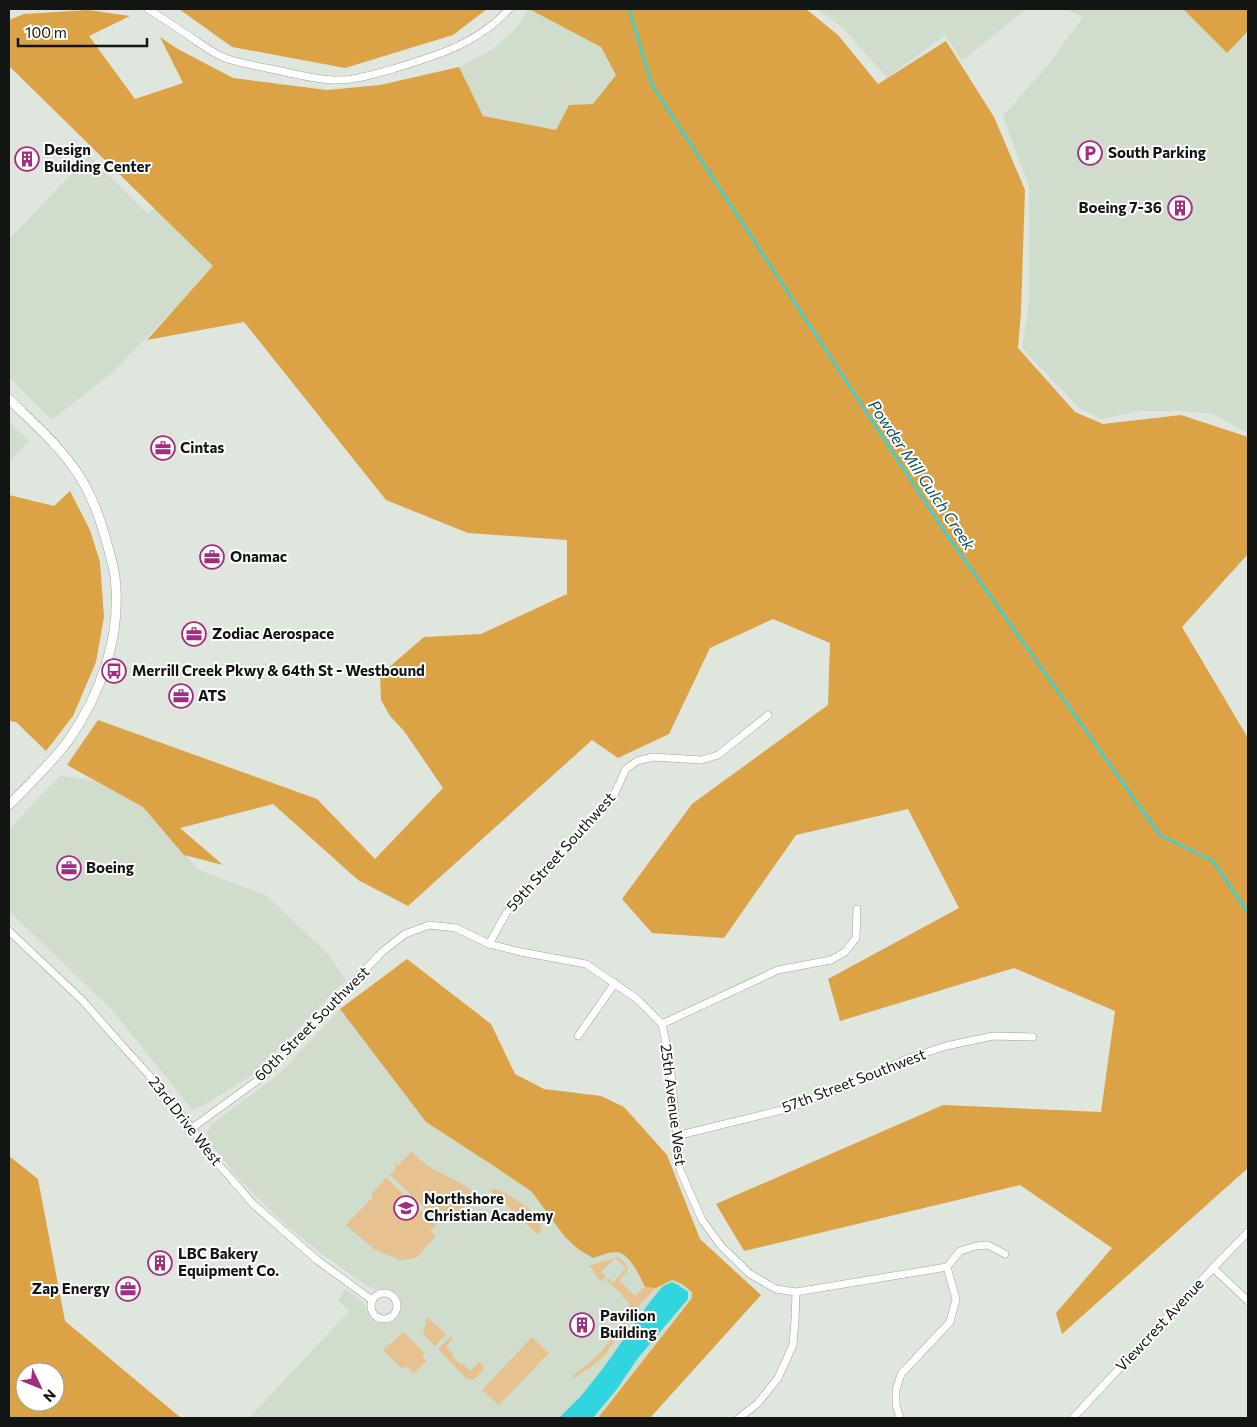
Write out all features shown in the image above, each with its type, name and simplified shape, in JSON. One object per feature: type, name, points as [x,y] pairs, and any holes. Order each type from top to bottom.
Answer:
[{"type":"street","points":[[148,9],[205,47],[224,57],[298,75],[334,80],[352,79],[373,74],[448,51],[465,44],[486,31],[501,19],[509,9]]},
{"type":"street","points":[[9,400],[55,445],[78,474],[90,495],[99,516],[110,552],[115,578],[116,603],[114,633],[109,657],[95,694],[83,717],[67,742],[9,805]]},
{"type":"street","name":"59th Street Southwest","points":[[489,944],[507,912],[614,795],[626,769],[637,761],[653,757],[701,760],[718,755],[768,715]]},
{"type":"street","points":[[662,1024],[778,970],[831,960],[845,952],[856,938],[857,910]]},
{"type":"street","name":"25th Avenue West","points":[[405,934],[428,926],[456,928],[489,944],[530,954],[586,964],[637,999],[662,1024],[670,1062],[680,1170],[702,1220],[722,1247],[750,1274],[776,1290],[796,1292],[947,1267]]},
{"type":"street","name":"23rd Drive West","points":[[9,931],[83,1000],[144,1069],[192,1128],[214,1159],[253,1204],[317,1260],[372,1300]]},
{"type":"street","name":"60th Street Southwest","points":[[192,1128],[265,1075],[382,952],[405,934]]},
{"type":"street","points":[[578,1036],[614,983]]},
{"type":"street","name":"57th Street Southwest","points":[[676,1136],[786,1109],[850,1085],[908,1058],[946,1046],[993,1036],[1033,1037]]},
{"type":"street","name":"Viewcrest Avenue","points":[[1073,1418],[1212,1268],[1248,1232]]},
{"type":"street","points":[[900,1418],[896,1405],[896,1390],[901,1374],[950,1322],[956,1299],[947,1267],[960,1251],[976,1246],[988,1246],[1005,1254]]},
{"type":"street","points":[[1212,1268],[1248,1301]]},
{"type":"street","points":[[739,1418],[758,1404],[778,1378],[793,1345],[796,1320],[796,1292]]},
{"type":"shaded area","points":[[179,9],[487,9],[453,35],[345,68],[232,47]]},
{"type":"shaded area","points":[[529,9],[601,47],[616,75],[593,104],[569,105],[556,131],[483,116],[459,67],[493,49],[517,27]]},
{"type":"shaded area","points":[[529,9],[806,9],[838,35],[878,84],[946,41],[994,117],[1025,190],[1018,348],[1075,412],[1103,424],[1181,415],[1248,437],[1248,554],[1182,627],[1248,738],[1248,1168],[1062,1334],[1056,1313],[1112,1248],[1020,1185],[744,1251],[716,1204],[943,1105],[1101,1112],[1115,1011],[1014,968],[840,1021],[828,979],[959,908],[908,809],[796,835],[724,938],[652,933],[622,899],[692,804],[828,705],[830,643],[773,619],[710,648],[669,734],[618,758],[592,740],[408,906],[358,880],[273,804],[180,828],[223,865],[184,855],[143,807],[67,765],[98,720],[317,799],[375,859],[443,788],[404,731],[390,716],[381,700],[380,675],[424,637],[481,634],[567,594],[567,540],[468,533],[386,500],[244,322],[147,340],[213,266],[9,66],[9,20],[24,14],[88,10],[130,16],[89,36],[135,99],[183,83],[160,37],[176,48],[233,78],[327,90],[380,85],[459,67],[483,116],[556,130],[569,105],[593,104],[616,75],[601,47]]},
{"type":"shaded area","points":[[817,9],[1026,9],[962,61],[945,35],[887,78],[842,27]]},
{"type":"shaded area","points":[[1065,9],[1183,9],[1227,53],[1248,31],[1248,433],[1213,414],[1183,411],[1140,411],[1101,419],[1079,408],[1022,348],[1029,303],[1029,187],[1003,116],[1049,64],[1083,17]]},
{"type":"shaded area","points":[[1183,9],[1248,9],[1248,31],[1227,53]]},
{"type":"shaded area","points":[[89,156],[148,214],[155,207],[215,266],[112,373],[52,420],[9,377],[9,239]]},
{"type":"shaded area","points":[[9,422],[29,441],[9,462]]},
{"type":"shaded area","points":[[70,491],[90,530],[100,562],[104,617],[96,662],[73,716],[46,751],[16,722],[9,721],[9,495],[54,506]]},
{"type":"shaded area","points":[[60,776],[132,785],[197,869],[267,896],[329,955],[346,980],[250,1077],[193,1111],[113,1011],[9,911],[9,829]]},
{"type":"shaded area","points":[[407,959],[491,1024],[515,1074],[544,1089],[601,1096],[624,1107],[667,1155],[700,1239],[761,1295],[650,1418],[598,1418],[692,1298],[692,1292],[682,1284],[672,1280],[656,1288],[645,1287],[630,1260],[621,1253],[610,1253],[593,1258],[578,1249],[565,1237],[532,1192],[426,1122],[340,1009]]},
{"type":"shaded area","name":"Northshore Christian Academy","points":[[340,1009],[426,1122],[532,1192],[565,1237],[593,1258],[614,1251],[622,1252],[631,1262],[645,1287],[656,1288],[672,1280],[682,1284],[692,1292],[692,1298],[598,1418],[249,1418],[350,1310],[338,1301],[345,1289],[363,1302],[370,1317],[380,1323],[393,1321],[401,1309],[400,1298],[394,1292],[369,1287],[319,1252],[277,1217],[241,1181],[210,1144],[208,1138],[208,1131],[212,1124],[279,1074]]},
{"type":"shaded area","points":[[412,1151],[425,1164],[471,1190],[473,1198],[451,1220],[445,1215],[439,1221],[390,1175],[396,1168],[393,1162],[398,1166]]},
{"type":"shaded area","points":[[9,1156],[38,1179],[65,1321],[181,1418],[9,1418]]},
{"type":"shaded area","points":[[386,1178],[436,1225],[430,1231],[435,1237],[416,1258],[400,1260],[374,1249],[346,1225],[372,1198],[372,1193]]},
{"type":"shaded area","points":[[495,1189],[514,1198],[533,1212],[541,1225],[541,1231],[538,1235],[489,1190]]},
{"type":"shaded area","points":[[617,1257],[624,1262],[628,1270],[619,1281],[635,1296],[645,1287],[656,1288],[641,1303],[604,1356],[575,1378],[573,1376],[601,1352],[627,1319],[623,1314],[629,1308],[629,1302],[606,1280],[608,1278],[613,1283],[626,1268],[615,1258],[601,1272],[606,1277],[601,1281],[588,1266]]},
{"type":"shaded area","points":[[427,1317],[446,1334],[435,1346],[423,1334]]},
{"type":"shaded area","points":[[404,1332],[424,1353],[422,1356],[427,1361],[414,1373],[406,1366],[402,1369],[383,1350]]},
{"type":"shaded area","points":[[451,1336],[453,1338],[446,1347],[460,1364],[462,1363],[471,1371],[479,1362],[483,1366],[483,1370],[474,1379],[466,1378],[438,1349]]},
{"type":"shaded area","points":[[532,1337],[549,1353],[499,1405],[482,1390]]},
{"type":"water","points":[[672,1282],[688,1292],[688,1299],[638,1358],[617,1389],[593,1418],[559,1418],[581,1396],[604,1367],[663,1286]]},
{"type":"waterway","name":"Powder Mill Gulch Creek","points":[[629,9],[652,85],[947,535],[1160,835],[1213,861],[1248,913]]},
{"type":"place","name":"South Parking","points":[[1090,153]]},
{"type":"place","name":"Design Building Center","points":[[27,159]]},
{"type":"place","name":"Boeing 7-36","points":[[1180,208]]},
{"type":"place","name":"Cintas","points":[[163,448]]},
{"type":"place","name":"Onamac","points":[[212,557]]},
{"type":"place","name":"Zodiac Aerospace","points":[[194,634]]},
{"type":"place","name":"Merrill Creek Pkwy & 64th St - Westbound","points":[[114,671]]},
{"type":"place","name":"ATS","points":[[181,696]]},
{"type":"place","name":"Boeing","points":[[69,868]]},
{"type":"place","name":"Northshore Christian Academy","points":[[406,1208]]},
{"type":"place","name":"LBC Bakery Equipment Co.","points":[[160,1263]]},
{"type":"place","name":"Zap Energy","points":[[128,1289]]},
{"type":"place","name":"Pavilion Building","points":[[582,1325]]}]
